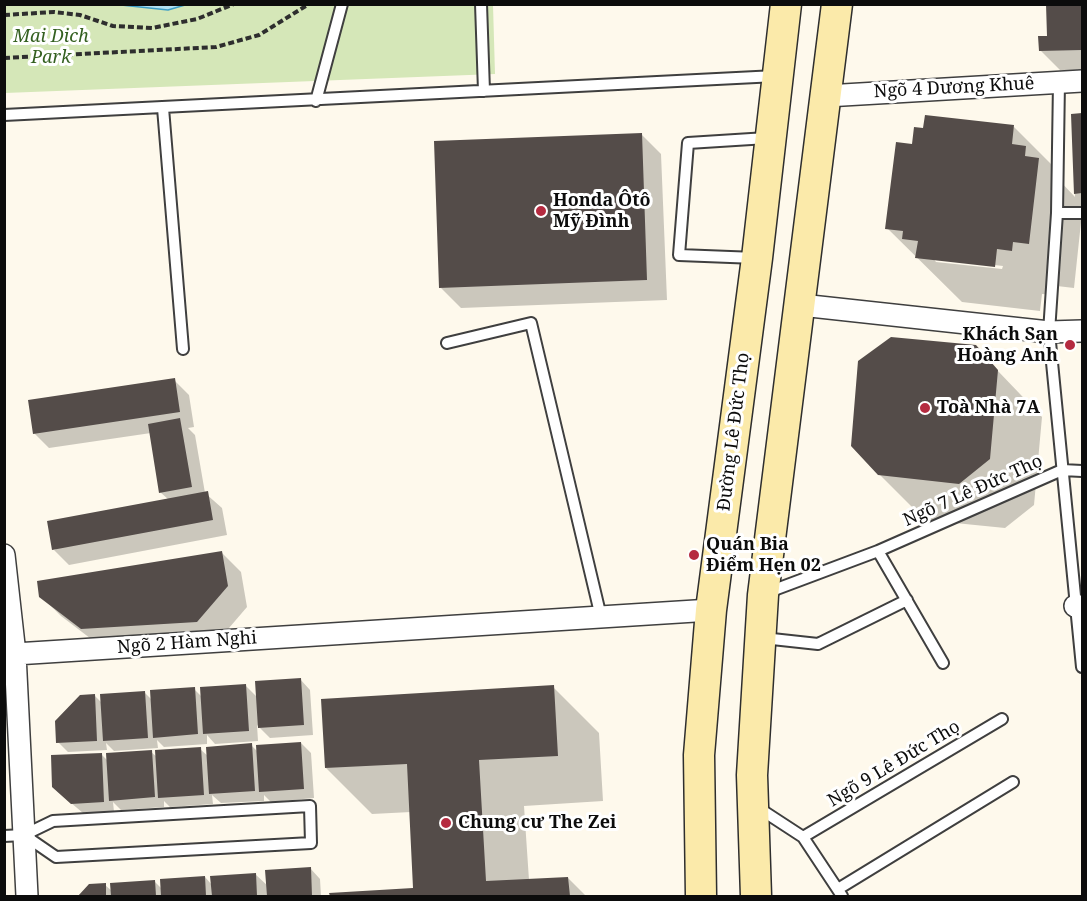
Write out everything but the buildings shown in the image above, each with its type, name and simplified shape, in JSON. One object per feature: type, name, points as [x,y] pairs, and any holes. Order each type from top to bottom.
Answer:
[{"type":"main road","name":"Đường Lê Đức Thọ","points":[[701,897],[699,756],[711,610],[757,258],[786,4]]},
{"type":"main road","points":[[756,897],[752,804],[754,714],[763,595],[837,4]]},
{"type":"street","name":"Ngõ 4 Dương Khuê","points":[[826,96],[1083,81]]},
{"type":"street","points":[[801,305],[1049,332],[1083,331]]},
{"type":"street","points":[[4,555],[10,654],[14,836],[27,897]]},
{"type":"street","name":"Ngõ 2 Hàm Nghi","points":[[10,654],[711,610]]},
{"type":"lane","points":[[316,101],[342,4]]},
{"type":"lane","points":[[482,4],[484,92]]},
{"type":"lane","points":[[4,115],[776,76]]},
{"type":"lane","points":[[1059,82],[1057,213],[1049,332],[1062,470],[1079,606],[1083,667]]},
{"type":"lane","points":[[163,108],[183,349]]},
{"type":"lane","points":[[757,258],[679,255],[688,143],[769,138]]},
{"type":"lane","points":[[1057,213],[1083,213]]},
{"type":"lane","points":[[447,343],[531,323],[601,617]]},
{"type":"lane","name":"Ngõ 7 Lê Đức Thọ","points":[[763,595],[878,550],[1062,470],[1083,471]]},
{"type":"lane","points":[[878,550],[943,663]]},
{"type":"lane","points":[[760,637],[818,644],[907,600]]},
{"type":"lane","name":"Ngõ 9 Lê Đức Thọ","points":[[803,837],[1002,719]]},
{"type":"lane","points":[[752,804],[803,837],[840,893],[1013,782]]},
{"type":"lane","points":[[309,806],[311,843],[56,857],[14,836],[53,821],[309,806]]},
{"type":"path","points":[[4,15],[54,12],[80,15],[113,26],[152,28],[197,19],[234,4]]},
{"type":"path","points":[[4,58],[216,47],[259,35],[304,10],[309,4]]},
{"type":"green space","name":"Mai Dich Park","points":[[4,5],[493,5],[495,74],[5,93]]},
{"type":"water","points":[[185,4],[168,10],[121,5]]},
{"type":"place","name":"Honda Ôtô Mỹ Đình","points":[[541,211]]},
{"type":"place","name":"Khách Sạn Hoàng Anh","points":[[1070,345]]},
{"type":"place","name":"Toà Nhà 7A","points":[[925,408]]},
{"type":"place","name":"Quán Bia Điểm Hẹn 02","points":[[694,555]]},
{"type":"place","name":"Chung cư The Zei","points":[[446,823]]}]
